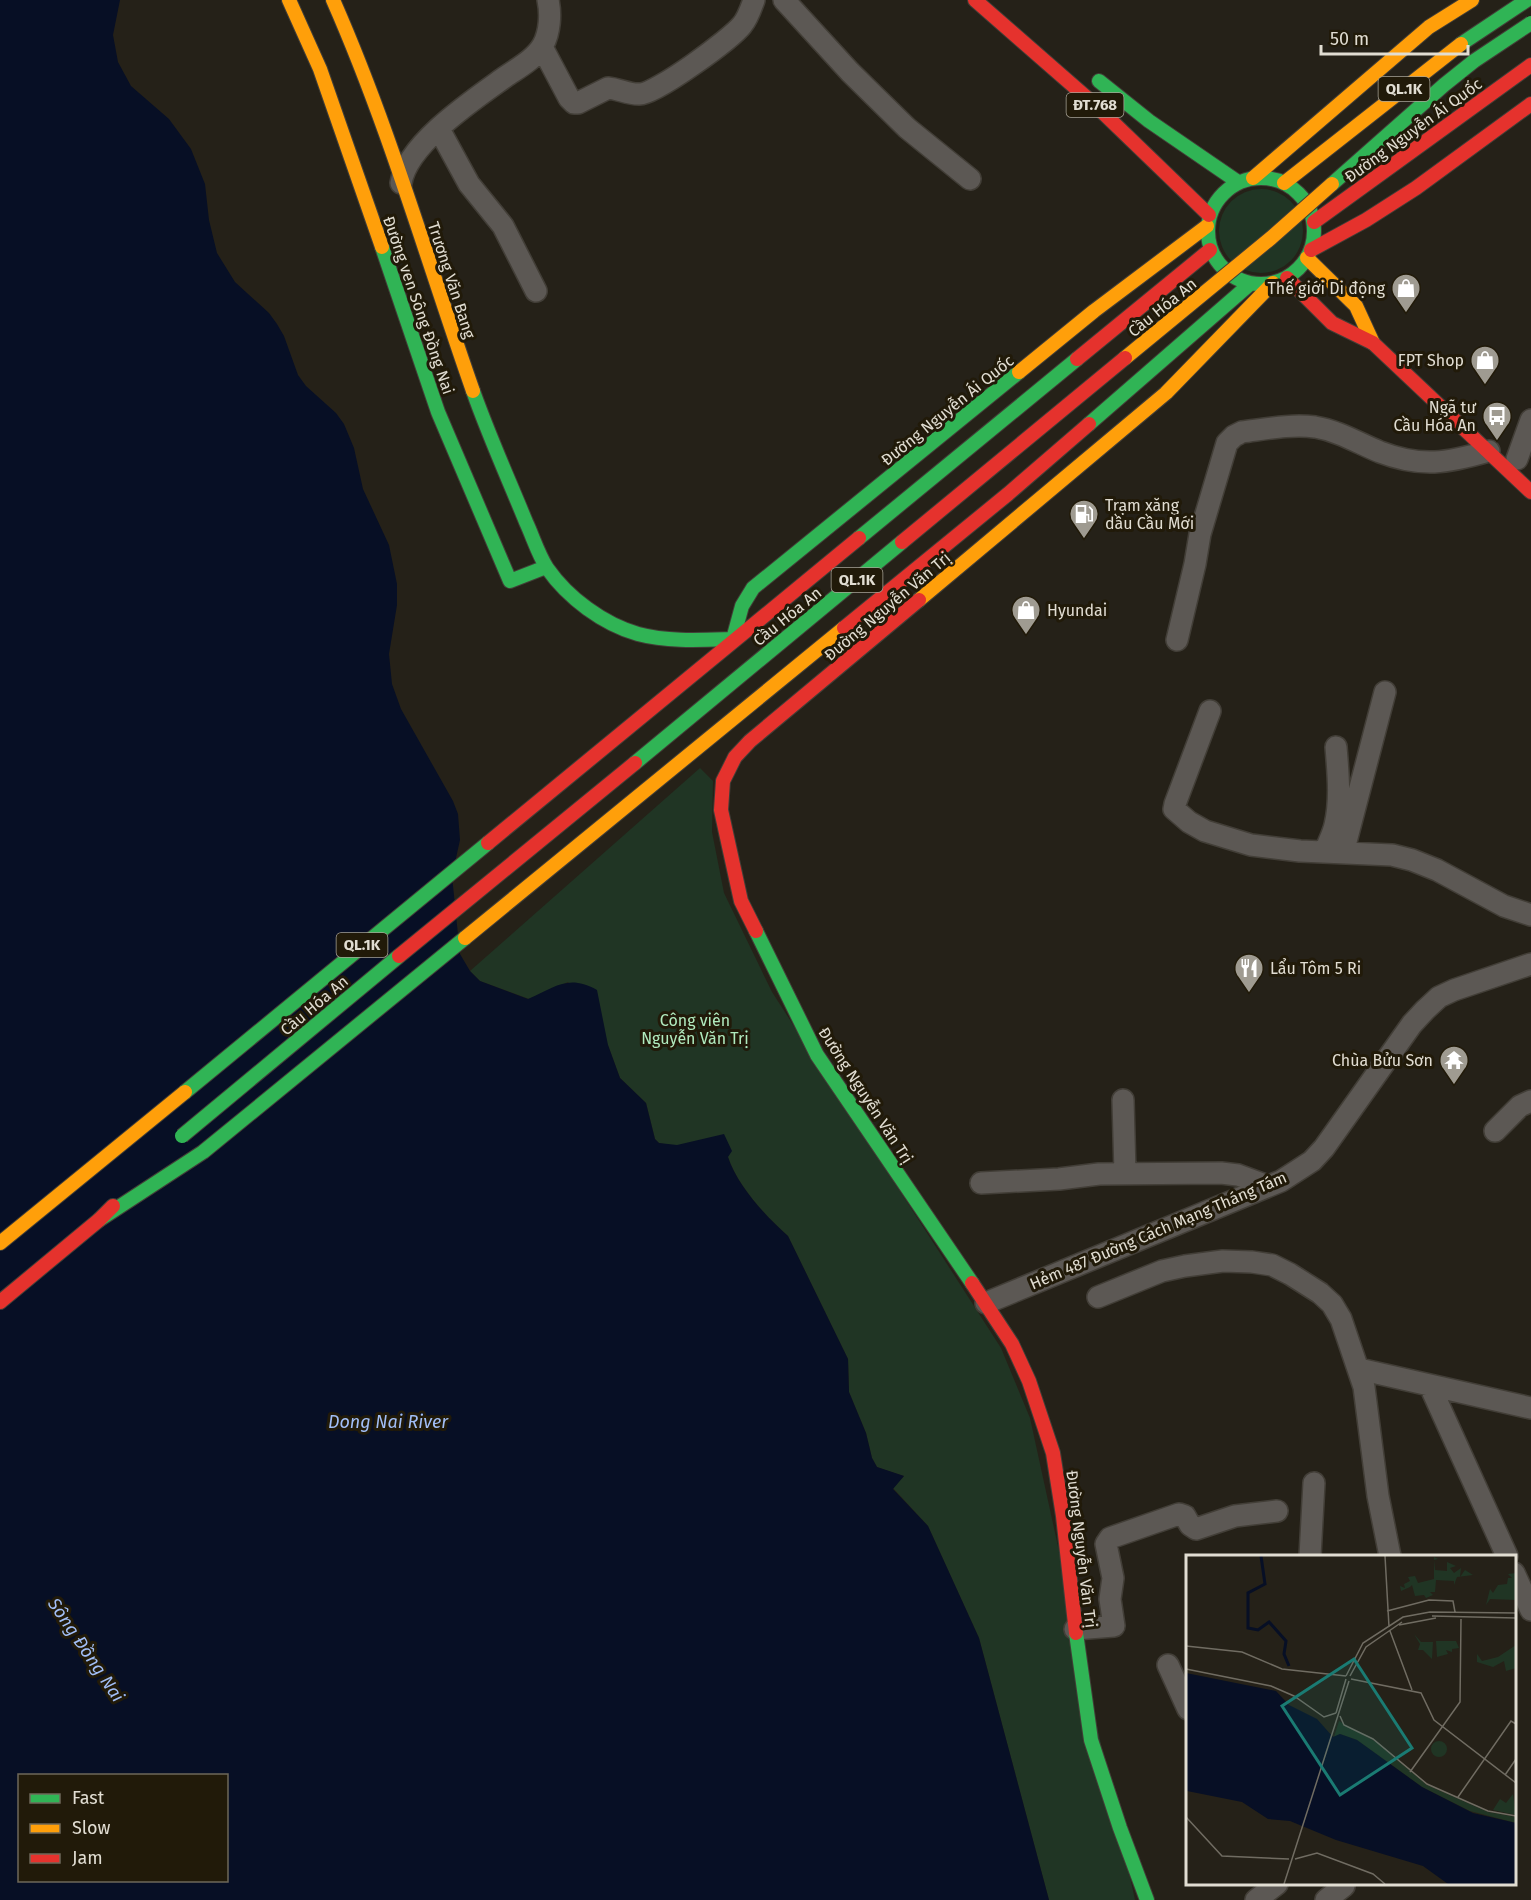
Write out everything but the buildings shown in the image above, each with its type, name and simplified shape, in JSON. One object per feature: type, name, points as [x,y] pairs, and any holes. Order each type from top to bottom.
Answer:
[{"type":"main road","name":"Đường ven Sông Đồng Nai","points":[[289,0],[320,69],[438,412],[510,581],[546,567]]},
{"type":"main road","name":"ĐT.768","points":[[975,0],[1094,104],[1208,220]]},
{"type":"main road","name":"QL.1K","points":[[1253,178],[1430,27],[1472,0]]},
{"type":"main road","name":"QL.1K","points":[[1284,183],[1453,49],[1527,0]]},
{"type":"main road","name":"Cầu Hóa An","points":[[173,1144],[441,920],[516,861],[1271,238],[1444,85],[1474,61],[1531,23]]},
{"type":"main road","name":"Trương Văn Bang","points":[[360,59],[494,450],[546,567],[561,585],[580,601],[609,622],[636,634],[669,640],[729,643]]},
{"type":"main road","name":"Đường Nguyễn Ái Quốc","points":[[1314,222],[1531,65]]},
{"type":"main road","name":"ĐT.768","points":[[1088,71],[1149,121],[1238,182]]},
{"type":"main road","points":[[1309,254],[1416,188],[1531,104]]},
{"type":"main road","points":[[1253,178],[1269,178],[1284,183],[1298,193],[1308,206],[1314,222],[1313,242],[1309,254],[1295,272],[1287,278],[1273,283],[1250,284],[1228,274],[1210,250],[1208,220],[1220,195],[1238,182],[1253,178]]},
{"type":"main road","name":"Đường Nguyễn Ái Quốc","points":[[729,643],[742,606],[753,588],[1208,220]]},
{"type":"main road","name":"QL.1K","points":[[729,643],[1210,250]]},
{"type":"main road","points":[[1309,254],[1356,306],[1373,343]]},
{"type":"main road","points":[[1287,278],[1332,323],[1373,343],[1510,456],[1531,492]]},
{"type":"main road","name":"Đường Nguyễn Văn Trị","points":[[1147,1900],[1091,1740],[1053,1453],[1029,1381],[1012,1344],[986,1303],[817,1055],[741,901],[721,810],[723,781],[735,757],[750,741],[1186,374],[1273,283]]},
{"type":"main road","name":"QL.1K","points":[[99,1220],[203,1152],[1008,494],[1250,284]]},
{"type":"main road","points":[[1180,345],[1189,364],[1186,374]]},
{"type":"main road","points":[[1085,353],[1122,395]]},
{"type":"main road","name":"Cầu Hóa An","points":[[0,1243],[729,643]]},
{"type":"main road","name":"QL.1K","points":[[0,1302],[99,1220],[148,1170]]},
{"type":"street","points":[[333,0],[360,59]]},
{"type":"street","points":[[431,293],[412,252],[399,211],[398,197],[402,177],[417,149],[478,96],[529,60],[542,47],[548,35],[548,0]]},
{"type":"street","points":[[542,47],[569,98],[574,103],[608,88],[640,94],[648,93],[730,36],[743,24],[754,0]]},
{"type":"street","points":[[784,0],[850,72],[907,128],[970,180]]},
{"type":"street","points":[[439,129],[469,184],[503,226],[536,291]]},
{"type":"street","points":[[1177,640],[1200,534],[1227,443],[1234,436],[1242,432],[1293,426],[1316,428],[1347,435],[1379,451],[1410,461],[1452,462],[1510,456],[1531,420]]},
{"type":"street","points":[[1334,852],[1385,692]]},
{"type":"street","points":[[1209,711],[1175,804],[1174,809],[1178,814],[1205,831],[1251,844],[1282,850],[1392,855],[1412,860],[1437,870],[1504,906],[1531,915]]},
{"type":"street","points":[[1334,852],[1338,769],[1336,747]]},
{"type":"street","name":"Hẻm 487 Đường Cách Mạng Tháng Tám","points":[[986,1303],[1268,1186],[1312,1161],[1324,1148],[1412,1024],[1439,997],[1470,983],[1531,964]]},
{"type":"street","points":[[1123,1100],[1125,1173]]},
{"type":"street","points":[[1495,1131],[1520,1106],[1531,1101]]},
{"type":"street","points":[[981,1183],[1125,1173],[1221,1173],[1238,1175],[1268,1186]]},
{"type":"street","points":[[1098,1297],[1162,1272],[1185,1266],[1223,1261],[1272,1265],[1300,1280],[1332,1304],[1341,1319],[1364,1387],[1378,1496],[1390,1555]]},
{"type":"street","points":[[1359,1369],[1531,1408]]},
{"type":"street","points":[[1430,1386],[1506,1555]]},
{"type":"street","points":[[1310,1555],[1314,1483]]},
{"type":"street","points":[[1075,1629],[1114,1626],[1110,1599],[1113,1578],[1106,1544],[1110,1538],[1179,1514],[1185,1516],[1190,1526],[1196,1529],[1235,1516],[1277,1511]]},
{"type":"street","points":[[1516,1575],[1531,1610]]},
{"type":"street","points":[[1168,1665],[1186,1704]]},
{"type":"street","points":[[1256,1900],[1276,1885]]},
{"type":"street","points":[[1326,1900],[1344,1886]]},
{"type":"green space","points":[[1261,189],[1277,192],[1296,208],[1303,231],[1300,247],[1284,266],[1261,273],[1245,270],[1226,254],[1219,231],[1222,215],[1238,196]]},
{"type":"green space","name":"Công viên Nguyễn Văn Trị","points":[[700,768],[713,781],[712,832],[724,893],[772,992],[1001,1348],[1030,1418],[1135,1900],[1049,1900],[979,1638],[928,1526],[893,1488],[904,1476],[877,1467],[872,1458],[866,1433],[849,1392],[848,1359],[788,1236],[753,1200],[732,1168],[728,1157],[659,1143],[655,1139],[646,1103],[620,1078],[608,1045],[568,982],[529,999],[480,981],[470,971]]},
{"type":"water","name":"Dong Nai River","points":[[0,0],[120,0],[113,35],[118,62],[131,86],[169,119],[191,149],[205,184],[209,220],[217,253],[235,282],[269,313],[277,324],[284,336],[298,375],[306,386],[336,413],[344,424],[354,448],[363,489],[389,545],[397,584],[397,605],[389,654],[392,684],[401,709],[453,801],[458,814],[460,840],[452,876],[460,954],[470,971],[480,981],[528,999],[562,984],[578,983],[597,990],[608,1045],[620,1078],[646,1103],[655,1139],[659,1143],[677,1145],[724,1134],[732,1151],[728,1157],[738,1178],[762,1210],[788,1236],[848,1359],[849,1392],[866,1433],[872,1458],[877,1467],[904,1476],[893,1489],[928,1526],[979,1638],[1049,1900],[0,1900]]},
{"type":"traffic: fast","points":[[1461,44],[1527,0]]},
{"type":"traffic: fast","points":[[1332,184],[1444,85],[1474,61],[1531,23]]},
{"type":"traffic: fast","points":[[1099,81],[1149,121],[1238,182]]},
{"type":"traffic: fast","points":[[1261,178],[1281,182],[1299,193],[1310,211],[1314,231],[1310,251],[1299,269],[1281,280],[1261,284],[1241,280],[1223,269],[1212,251],[1208,231],[1212,211],[1223,193],[1241,182],[1261,178]]},
{"type":"traffic: fast","points":[[382,247],[438,412],[510,581],[546,567]]},
{"type":"traffic: fast","points":[[1089,424],[1250,284]]},
{"type":"traffic: fast","points":[[859,538],[1077,359]]},
{"type":"traffic: fast","points":[[733,639],[742,606],[753,588],[1019,372]]},
{"type":"traffic: fast","points":[[473,391],[541,557],[565,590],[599,617],[638,634],[673,639],[733,639]]},
{"type":"traffic: fast","points":[[635,763],[902,542]]},
{"type":"traffic: fast","points":[[185,1092],[488,843]]},
{"type":"traffic: fast","points":[[756,931],[817,1055],[972,1283]]},
{"type":"traffic: fast","points":[[99,1220],[203,1152],[465,938]]},
{"type":"traffic: fast","points":[[182,1136],[399,956]]},
{"type":"traffic: fast","points":[[1076,1633],[1091,1740],[1147,1900]]},
{"type":"traffic: slow","points":[[289,0],[320,69],[382,247]]},
{"type":"traffic: slow","points":[[333,0],[390,145],[473,391]]},
{"type":"traffic: slow","points":[[1253,178],[1429,27],[1472,0]]},
{"type":"traffic: slow","points":[[1284,183],[1461,44]]},
{"type":"traffic: slow","points":[[1125,358],[1271,238],[1332,184]]},
{"type":"traffic: slow","points":[[1019,372],[1094,311],[1207,226]]},
{"type":"traffic: slow","points":[[1307,258],[1356,306],[1373,343]]},
{"type":"traffic: slow","points":[[919,600],[1166,393],[1273,283]]},
{"type":"traffic: slow","points":[[465,938],[844,628]]},
{"type":"traffic: slow","points":[[0,1243],[185,1092]]},
{"type":"traffic: jam","points":[[975,0],[1094,104],[1209,215]]},
{"type":"traffic: jam","points":[[1314,222],[1531,65]]},
{"type":"traffic: jam","points":[[1311,250],[1366,220],[1416,188],[1531,104]]},
{"type":"traffic: jam","points":[[1077,359],[1210,250]]},
{"type":"traffic: jam","points":[[1287,278],[1332,323],[1373,343],[1531,492]]},
{"type":"traffic: jam","points":[[902,542],[1125,358]]},
{"type":"traffic: jam","points":[[844,628],[1008,494],[1089,424]]},
{"type":"traffic: jam","points":[[488,843],[859,538]]},
{"type":"traffic: jam","points":[[756,931],[741,901],[721,810],[723,781],[735,757],[750,741],[919,600]]},
{"type":"traffic: jam","points":[[399,956],[635,763]]},
{"type":"traffic: jam","points":[[0,1302],[113,1206]]},
{"type":"traffic: jam","points":[[972,1283],[1012,1344],[1029,1381],[1053,1453],[1063,1516],[1076,1633]]},
{"type":"place","name":"Thế giới Di động","points":[[1406,314]]},
{"type":"place","name":"FPT Shop","points":[[1485,386]]},
{"type":"place","name":"Ngã tư Cầu Hóa An","points":[[1497,442]]},
{"type":"place","name":"Trạm xăng dầu Cầu Mới","points":[[1084,540]]},
{"type":"place","name":"Hyundai","points":[[1026,636]]},
{"type":"place","name":"Lẩu Tôm 5 Ri","points":[[1249,994]]},
{"type":"place","name":"Chùa Bửu Sơn","points":[[1454,1086]]},
{"type":"water label","name":"Sông Đồng Nai","points":[[86,1650]]}]
